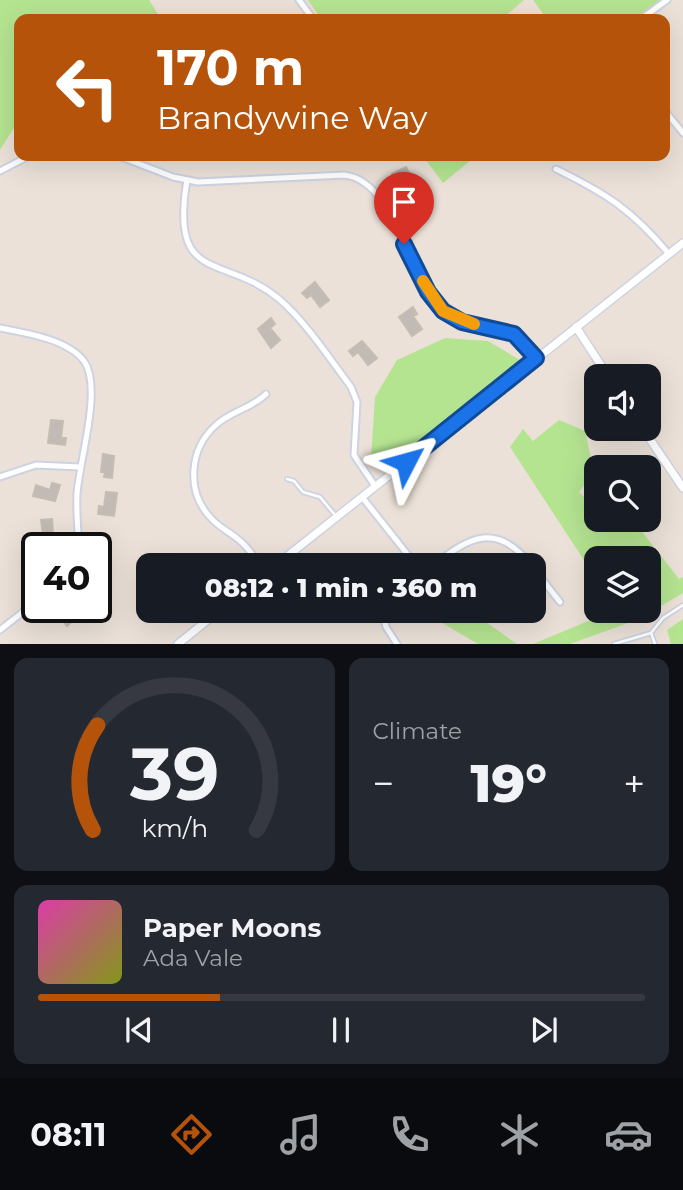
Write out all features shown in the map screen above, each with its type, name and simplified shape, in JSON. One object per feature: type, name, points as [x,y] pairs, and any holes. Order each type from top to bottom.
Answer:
[{"type":"street","points":[[648,14],[667,0]]},
{"type":"street","points":[[670,117],[683,133]]},
{"type":"street","points":[[0,171],[19,161]]},
{"type":"street","points":[[133,161],[187,180],[229,183],[344,175],[361,179],[380,196],[439,307],[462,322],[514,334],[536,358]]},
{"type":"street","points":[[556,169],[598,190],[630,211],[669,254]]},
{"type":"street","points":[[187,180],[183,226],[194,251],[210,266],[280,300],[351,387],[357,402],[354,455],[375,486]]},
{"type":"street","points":[[291,553],[683,243]]},
{"type":"street","points":[[576,327],[600,364]]},
{"type":"street","points":[[0,328],[66,347],[88,368],[92,388],[76,505],[78,532]]},
{"type":"street","points":[[250,553],[207,514],[196,491],[194,469],[198,450],[211,430],[227,417],[253,406],[266,394]]},
{"type":"street","points":[[651,441],[683,488]]},
{"type":"street","points":[[0,477],[36,465],[80,467]]},
{"type":"street","points":[[362,497],[406,553]]},
{"type":"street","points":[[450,553],[468,540],[488,538],[514,547],[519,553]]},
{"type":"street","points":[[546,584],[560,602]]},
{"type":"street","points":[[0,630],[21,614]]},
{"type":"street","points":[[178,644],[204,623]]},
{"type":"street","points":[[385,623],[397,644]]},
{"type":"lane","points":[[286,479],[294,481],[303,492],[320,497],[336,517]]},
{"type":"lane","points":[[614,644],[651,633],[663,618],[683,605]]},
{"type":"lane","points":[[651,633],[655,644]]},
{"type":"green space","points":[[0,0],[149,0],[158,14],[14,14],[14,128],[0,150]]},
{"type":"green space","points":[[308,0],[524,0],[508,14],[318,14]]},
{"type":"green space","points":[[533,0],[663,0],[645,14],[543,14]]},
{"type":"green space","points":[[427,161],[470,161],[443,183]]},
{"type":"green space","points":[[445,338],[488,341],[520,360],[386,469],[371,458],[375,397],[397,360]]},
{"type":"green space","points":[[559,420],[584,431],[584,441],[587,441],[590,455],[584,455],[584,485],[579,492],[584,497],[584,532],[642,532],[653,546],[584,546],[584,560],[510,447],[523,429],[533,441]]},
{"type":"green space","points":[[661,556],[679,579],[683,577],[683,593],[661,606]]},
{"type":"green space","points":[[683,619],[683,644],[671,644],[667,630]]},
{"type":"green space","points":[[442,623],[487,623],[517,644],[478,644]]},
{"type":"green space","points":[[584,623],[628,623],[570,644],[533,644]]},
{"type":"building","points":[[406,167],[416,187],[406,193],[399,179],[395,181],[392,174]]},
{"type":"building","points":[[315,282],[329,300],[320,307],[311,295],[307,298],[302,293]]},
{"type":"building","points":[[413,307],[417,314],[413,316],[422,329],[412,336],[399,317]]},
{"type":"building","points":[[271,318],[275,324],[270,328],[280,340],[271,348],[258,329]]},
{"type":"building","points":[[362,341],[377,358],[368,365],[358,352],[353,356],[349,351]]},
{"type":"building","points":[[51,420],[63,421],[61,438],[66,438],[65,445],[48,443]]},
{"type":"building","points":[[103,454],[114,456],[112,478],[104,477],[105,472],[101,472]]},
{"type":"building","points":[[52,483],[60,485],[55,501],[33,496],[36,485],[50,490]]},
{"type":"building","points":[[106,492],[117,493],[114,516],[98,514],[99,506],[104,507]]},
{"type":"building","points":[[52,519],[53,532],[43,532],[41,520]]},
{"type":"slow traffic","points":[[423,281],[443,311],[462,322],[474,324]]},
{"type":"route","points":[[404,244],[428,292],[443,311],[462,322],[502,329],[514,334],[536,358],[406,462]]}]
